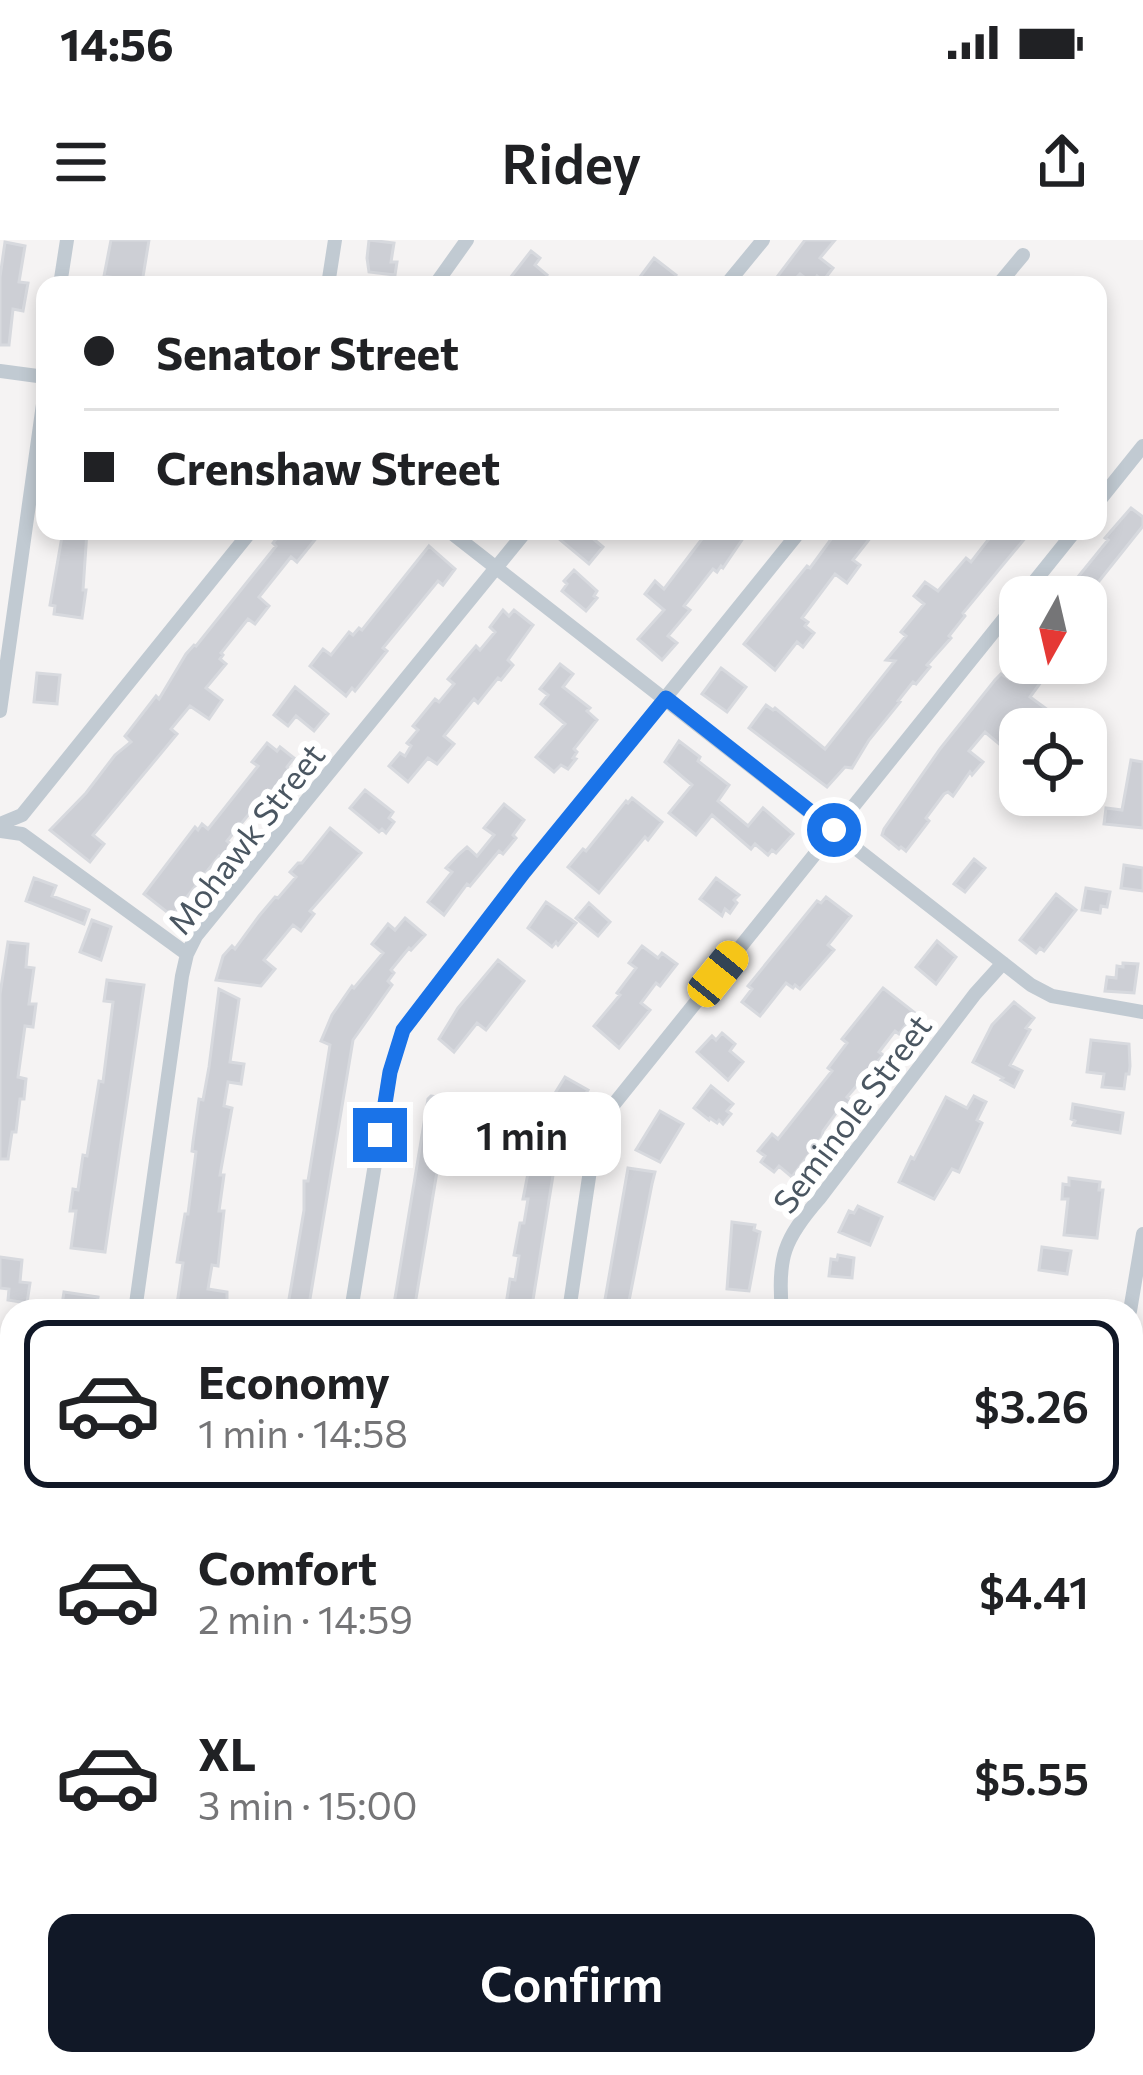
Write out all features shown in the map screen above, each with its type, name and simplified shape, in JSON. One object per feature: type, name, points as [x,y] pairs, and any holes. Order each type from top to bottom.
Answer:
[{"type":"street","points":[[61,276],[67,240]]},
{"type":"street","points":[[329,276],[335,240]]},
{"type":"street","points":[[441,276],[467,240]]},
{"type":"street","points":[[734,276],[763,240]]},
{"type":"street","points":[[1006,276],[1023,255]]},
{"type":"street","points":[[0,370],[36,376]]},
{"type":"street","points":[[1107,491],[1143,446]]},
{"type":"street","points":[[0,711],[36,454]]},
{"type":"street","points":[[0,827],[22,815],[243,540]]},
{"type":"street","points":[[460,540],[1031,985],[1052,996],[1143,1012]]},
{"type":"street","name":"Mohawk Street","points":[[137,1299],[187,954],[196,936],[519,540]]},
{"type":"street","points":[[353,1299],[390,1072],[403,1030],[524,872],[793,540]]},
{"type":"street","points":[[1039,576],[1068,540]]},
{"type":"street","points":[[571,1299],[595,1137],[602,1119],[999,625]]},
{"type":"street","points":[[0,827],[22,834],[187,954]]},
{"type":"street","name":"Seminole Street","points":[[781,1299],[779,1269],[795,1226],[1004,963]]},
{"type":"street","points":[[1132,1299],[1143,1234]]},
{"type":"building","points":[[111,240],[149,240],[143,276],[104,276]]},
{"type":"building","points":[[369,240],[394,243],[395,275],[369,272]]},
{"type":"building","points":[[805,240],[835,240],[820,258],[833,268],[827,276],[778,276]]},
{"type":"building","points":[[5,242],[25,246],[19,282],[28,283],[23,311],[13,309],[9,345],[0,345],[0,277]]},
{"type":"building","points":[[531,251],[540,258],[535,265],[547,275],[546,276],[512,276]]},
{"type":"building","points":[[654,258],[676,275],[675,276],[641,276]]},
{"type":"building","points":[[1131,508],[1143,517],[1143,526],[1103,576],[1079,576],[1108,540]]},
{"type":"building","points":[[61,540],[86,540],[82,618],[54,614],[55,606],[50,605]]},
{"type":"building","points":[[315,540],[297,562],[291,557],[259,597],[269,606],[255,624],[248,619],[221,653],[226,664],[206,688],[222,700],[209,719],[190,706],[171,729],[177,734],[93,835],[104,844],[90,862],[50,830],[131,742],[125,736],[156,696],[159,699],[186,654],[276,546],[273,543]]},
{"type":"building","points":[[560,540],[595,540],[603,547],[589,564]]},
{"type":"building","points":[[701,540],[742,540],[723,568],[713,569],[684,606],[690,610],[668,636],[677,643],[662,660],[638,639],[664,610],[645,594],[655,581],[664,589]]},
{"type":"building","points":[[830,540],[869,540],[853,560],[860,565],[847,583],[835,574],[802,618],[814,633],[803,647],[797,642],[775,670],[744,644]]},
{"type":"building","points":[[988,540],[1024,540],[963,613],[951,638],[898,701],[852,768],[845,767],[827,787],[749,728],[766,705],[825,749],[895,661],[886,660],[924,604],[914,596],[925,582],[938,591],[966,558],[971,562]]},
{"type":"building","points":[[429,546],[455,569],[443,585],[438,581],[355,691],[352,688],[346,696],[310,666],[323,649],[331,655],[349,632],[362,630]]},
{"type":"building","points":[[574,570],[597,591],[586,611],[562,591]]},
{"type":"building","points":[[503,610],[509,616],[514,610],[533,625],[508,660],[513,665],[478,703],[474,699],[444,736],[454,744],[437,764],[428,758],[408,782],[389,766],[400,753],[405,756],[411,746],[407,743],[418,730],[413,726],[454,684],[448,679],[476,646],[480,650],[495,632],[490,627]]},
{"type":"building","points":[[560,664],[573,674],[563,687],[590,708],[587,711],[597,720],[574,749],[576,759],[568,769],[561,765],[554,772],[536,757],[565,724],[541,704],[548,695],[540,689]]},
{"type":"building","points":[[721,668],[746,687],[727,712],[702,694]]},
{"type":"building","points":[[37,673],[60,675],[57,704],[34,702]]},
{"type":"building","points":[[999,676],[999,684],[1040,684],[1030,697],[1045,708],[999,708],[999,744],[985,732],[969,751],[983,762],[953,796],[944,794],[906,851],[899,849],[882,835],[884,829]]},
{"type":"building","points":[[295,687],[328,714],[314,731],[296,716],[288,726],[274,715]]},
{"type":"building","points":[[679,741],[729,785],[718,801],[748,826],[763,808],[793,834],[776,853],[772,850],[768,855],[755,844],[751,849],[712,815],[696,835],[669,813],[692,785],[665,762]]},
{"type":"building","points":[[267,743],[294,758],[289,770],[227,841],[232,845],[172,916],[144,894],[195,827],[198,830],[202,824],[208,829],[258,766],[252,762]]},
{"type":"building","points":[[1131,760],[1143,762],[1143,828],[1104,824],[1107,808],[1122,810]]},
{"type":"building","points":[[365,790],[393,812],[389,818],[394,822],[386,833],[350,808]]},
{"type":"building","points":[[632,798],[662,822],[599,893],[568,867]]},
{"type":"building","points":[[504,804],[524,820],[513,835],[516,838],[467,884],[444,915],[428,902],[452,872],[446,868],[467,847],[477,856],[494,835],[484,828]]},
{"type":"building","points":[[330,828],[361,853],[310,911],[314,914],[301,931],[293,925],[264,960],[275,969],[261,986],[216,980],[223,956],[232,946],[235,949],[296,877],[290,872]]},
{"type":"building","points":[[974,859],[985,868],[965,892],[954,884]]},
{"type":"building","points":[[1124,865],[1143,868],[1143,891],[1121,888]]},
{"type":"building","points":[[34,878],[56,886],[52,896],[89,910],[84,924],[26,901]]},
{"type":"building","points":[[716,878],[739,895],[730,913],[725,909],[722,916],[700,899]]},
{"type":"building","points":[[1086,888],[1110,892],[1107,907],[1101,906],[1100,913],[1082,910]]},
{"type":"building","points":[[1056,894],[1076,910],[1044,951],[1040,948],[1036,953],[1020,940]]},
{"type":"building","points":[[826,897],[851,916],[828,945],[834,950],[800,989],[786,983],[760,1016],[742,1002],[752,989],[748,986],[817,901]]},
{"type":"building","points":[[546,902],[576,923],[552,947],[528,928]]},
{"type":"building","points":[[589,903],[610,922],[598,936],[576,918]]},
{"type":"building","points":[[405,918],[425,935],[391,970],[394,973],[388,981],[392,985],[353,1040],[310,1299],[289,1299],[304,1210],[304,1181],[308,1181],[330,1045],[321,1041],[352,986],[383,953],[372,944],[388,924],[395,930]]},
{"type":"building","points":[[92,920],[111,927],[101,960],[80,952]]},
{"type":"building","points":[[937,941],[956,957],[936,984],[916,967]]},
{"type":"building","points":[[8,942],[28,944],[26,967],[34,968],[29,1004],[36,1004],[33,1027],[25,1026],[18,1077],[26,1079],[24,1099],[20,1099],[8,1159],[0,1159],[0,994]]},
{"type":"building","points":[[642,946],[677,964],[641,1003],[650,1010],[619,1048],[594,1026],[620,995],[617,993],[636,968],[629,963]]},
{"type":"building","points":[[498,960],[524,981],[486,1030],[477,1023],[454,1052],[439,1039]]},
{"type":"building","points":[[1138,964],[1134,993],[1105,991],[1107,977],[1116,978],[1117,966]]},
{"type":"building","points":[[107,980],[144,985],[105,1252],[71,1248],[76,1211],[70,1211],[83,1155],[87,1156],[99,1081],[103,1082],[113,1002],[104,1001]]},
{"type":"building","points":[[883,988],[915,1013],[879,1052],[883,1055],[847,1097],[851,1100],[842,1112],[839,1109],[792,1177],[779,1166],[774,1172],[761,1162],[765,1156],[758,1151],[772,1134],[778,1139],[832,1071],[828,1068],[847,1043],[842,1039]]},
{"type":"building","points":[[219,989],[239,999],[230,1062],[244,1064],[241,1084],[228,1082],[224,1106],[232,1108],[220,1175],[224,1175],[219,1211],[224,1211],[218,1266],[212,1265],[208,1289],[227,1292],[227,1299],[178,1299],[183,1263],[177,1262],[188,1214],[196,1152],[193,1142]]},
{"type":"building","points":[[1014,1002],[1034,1018],[1010,1065],[1022,1071],[1014,1087],[973,1062],[992,1025]]},
{"type":"building","points":[[722,1033],[735,1044],[730,1051],[743,1062],[728,1080],[697,1052],[712,1036],[716,1040]]},
{"type":"building","points":[[1091,1040],[1129,1044],[1124,1089],[1102,1087],[1104,1074],[1087,1072]]},
{"type":"building","points":[[565,1077],[588,1090],[563,1129],[541,1116]]},
{"type":"building","points":[[711,1086],[733,1104],[723,1124],[694,1108]]},
{"type":"building","points":[[974,1096],[986,1102],[977,1120],[982,1123],[959,1172],[952,1169],[934,1199],[899,1182],[946,1097],[967,1108]]},
{"type":"building","points":[[428,1099],[449,1099],[416,1299],[395,1299]]},
{"type":"building","points":[[1073,1104],[1123,1113],[1120,1133],[1073,1125]]},
{"type":"building","points":[[660,1111],[683,1124],[660,1162],[636,1150]]},
{"type":"building","points":[[539,1135],[559,1138],[533,1299],[507,1299],[510,1279],[515,1280],[519,1256],[514,1255],[520,1223],[524,1223],[529,1168],[534,1168]]},
{"type":"building","points":[[628,1168],[655,1172],[629,1299],[605,1299]]},
{"type":"building","points":[[1069,1178],[1100,1182],[1097,1238],[1064,1235],[1068,1199],[1062,1199],[1063,1184],[1069,1185]]},
{"type":"building","points":[[858,1206],[882,1217],[870,1245],[839,1232],[849,1211],[854,1213]]},
{"type":"building","points":[[732,1222],[755,1225],[754,1230],[760,1232],[749,1291],[727,1289]]},
{"type":"building","points":[[1042,1247],[1071,1251],[1067,1274],[1039,1270]]},
{"type":"building","points":[[838,1255],[854,1258],[852,1278],[829,1276],[831,1259],[837,1260]]},
{"type":"building","points":[[0,1257],[22,1260],[20,1282],[30,1283],[28,1299],[8,1299],[9,1289],[0,1288]]},
{"type":"building","points":[[64,1292],[98,1297],[98,1299],[63,1299]]},
{"type":"route","points":[[380,1135],[390,1072],[403,1030],[666,698],[834,830]]}]
